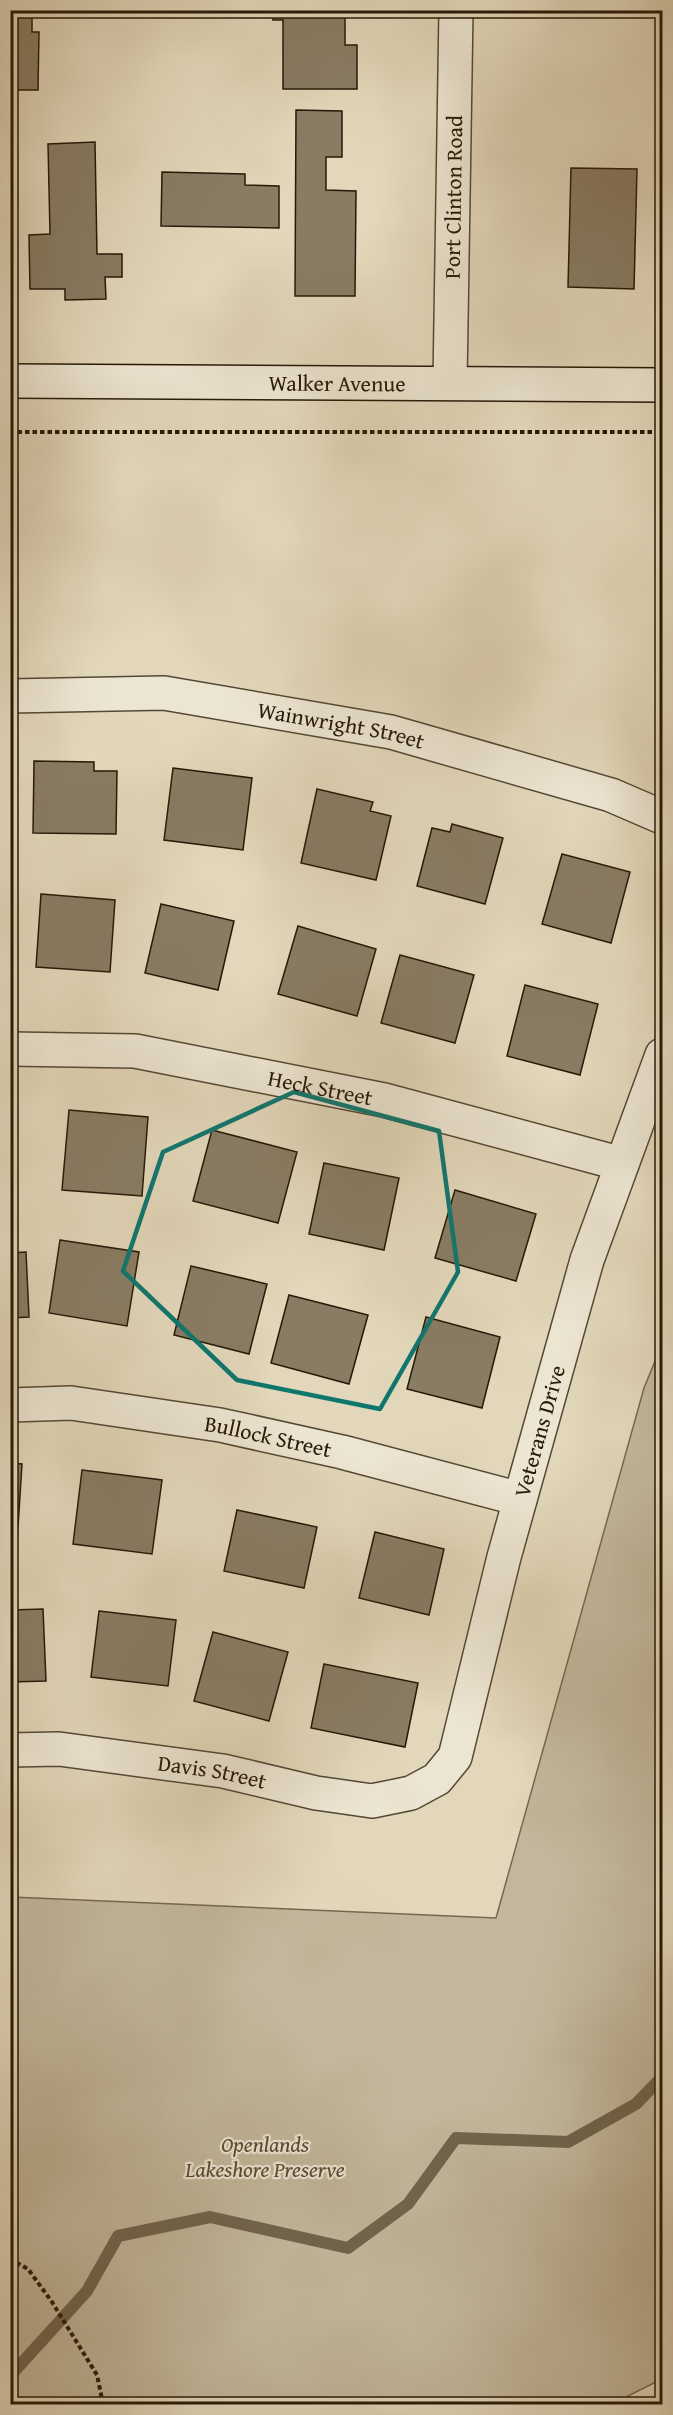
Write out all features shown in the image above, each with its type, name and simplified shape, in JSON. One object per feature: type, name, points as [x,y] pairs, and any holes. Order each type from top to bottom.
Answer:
[{"type":"street","name":"Port Clinton Road","points":[[450,383],[456,10]]},
{"type":"street","name":"Walker Avenue","points":[[10,381],[663,385]]},
{"type":"street","name":"Wainwright Street","points":[[10,696],[164,693],[391,732],[611,795],[663,817]]},
{"type":"street","name":"Heck Street","points":[[10,1048],[146,1053],[384,1100],[622,1164]]},
{"type":"street","name":"Veterans Drive","points":[[411,1792],[437,1779],[455,1756],[520,1499],[586,1260],[663,1055]]},
{"type":"street","name":"Bullock Street","points":[[10,1405],[71,1403],[220,1425],[342,1452],[520,1499]]},
{"type":"street","name":"Davis Street","points":[[10,1750],[60,1749],[223,1771],[316,1792],[372,1801],[411,1792]]},
{"type":"path","points":[[10,432],[663,432]]},
{"type":"path","points":[[10,2259],[28,2269],[52,2301],[97,2375],[103,2404]]},
{"type":"highlighted area","points":[[294,1092],[439,1131],[458,1272],[380,1409],[237,1380],[123,1271],[163,1152]]},
{"type":"green space","name":"Openlands Lakeshore Preserve","points":[[662,1344],[662,2379],[612,2404],[11,2404],[11,1897],[496,1918],[644,1388]]},
{"type":"building","points":[[10,10],[32,10],[32,32],[39,32],[38,90],[10,90]]},
{"type":"building","points":[[273,10],[345,10],[345,45],[357,45],[357,89],[283,89],[283,20],[273,20]]},
{"type":"building","points":[[296,110],[342,111],[342,157],[326,157],[326,190],[356,191],[355,296],[295,296]]},
{"type":"building","points":[[95,142],[97,254],[122,254],[122,277],[105,277],[106,299],[65,300],[65,289],[30,289],[29,235],[50,234],[48,144]]},
{"type":"building","points":[[571,168],[637,169],[634,289],[568,287]]},
{"type":"building","points":[[162,172],[245,174],[245,185],[279,186],[279,228],[161,226]]},
{"type":"building","points":[[34,761],[94,762],[94,771],[117,771],[116,834],[33,833]]},
{"type":"building","points":[[173,768],[252,778],[243,850],[164,840]]},
{"type":"building","points":[[317,789],[373,802],[370,811],[391,816],[376,880],[301,863]]},
{"type":"building","points":[[452,824],[503,838],[485,904],[417,886],[432,828],[450,832]]},
{"type":"building","points":[[562,854],[630,872],[611,943],[542,924]]},
{"type":"building","points":[[41,894],[115,900],[110,972],[36,967]]},
{"type":"building","points":[[161,904],[234,921],[218,990],[145,973]]},
{"type":"building","points":[[298,926],[376,949],[357,1016],[278,994]]},
{"type":"building","points":[[400,955],[474,975],[455,1043],[381,1023]]},
{"type":"building","points":[[525,985],[598,1004],[580,1075],[507,1056]]},
{"type":"building","points":[[69,1110],[148,1117],[142,1196],[62,1190]]},
{"type":"building","points":[[212,1130],[297,1152],[278,1223],[193,1201]]},
{"type":"building","points":[[324,1163],[399,1178],[384,1250],[309,1234]]},
{"type":"building","points":[[455,1190],[536,1214],[516,1281],[435,1258]]},
{"type":"building","points":[[60,1240],[139,1252],[127,1326],[49,1313]]},
{"type":"building","points":[[26,1252],[29,1317],[10,1318],[10,1253]]},
{"type":"building","points":[[191,1266],[267,1284],[249,1354],[174,1335]]},
{"type":"building","points":[[289,1295],[368,1315],[349,1384],[271,1363]]},
{"type":"building","points":[[426,1317],[500,1337],[482,1408],[407,1389]]},
{"type":"building","points":[[10,1463],[22,1464],[17,1543],[10,1543]]},
{"type":"building","points":[[82,1470],[162,1480],[152,1554],[73,1544]]},
{"type":"building","points":[[237,1510],[317,1527],[304,1588],[224,1571]]},
{"type":"building","points":[[375,1532],[444,1549],[429,1615],[359,1598]]},
{"type":"building","points":[[43,1609],[46,1681],[10,1682],[10,1610]]},
{"type":"building","points":[[99,1611],[176,1620],[168,1686],[91,1677]]},
{"type":"building","points":[[213,1632],[288,1652],[269,1721],[194,1701]]},
{"type":"building","points":[[324,1664],[418,1683],[405,1747],[311,1728]]},
{"type":"waterway","points":[[10,2376],[87,2291],[118,2236],[210,2217],[348,2248],[408,2204],[456,2138],[568,2142],[636,2104],[662,2077]]}]
